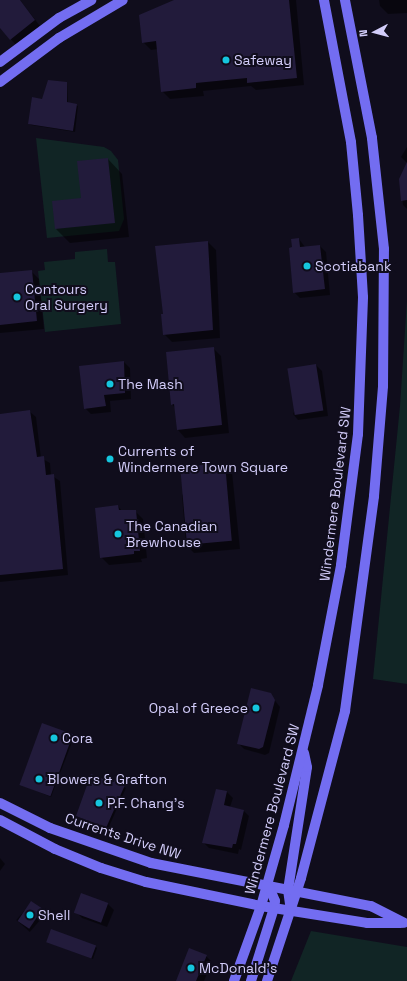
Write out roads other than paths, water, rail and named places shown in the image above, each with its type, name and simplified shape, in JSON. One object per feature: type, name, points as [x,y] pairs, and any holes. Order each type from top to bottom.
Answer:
[{"type":"main road","points":[[0,62],[59,18],[91,0]]},
{"type":"main road","points":[[0,82],[64,34],[124,0]]},
{"type":"main road","name":"Windermere Boulevard SW","points":[[234,981],[261,906],[303,748],[328,640],[341,565],[361,394],[363,297],[358,214],[351,142],[324,0]]},
{"type":"main road","points":[[292,891],[332,768],[345,710],[374,496],[383,386],[384,249],[372,138],[345,0]]},
{"type":"main road","points":[[267,981],[291,911],[292,891],[307,767],[303,748]]},
{"type":"main road","name":"Currents Drive NW","points":[[0,802],[50,828],[151,863],[372,906],[406,923]]},
{"type":"main road","points":[[0,820],[55,849],[101,868],[178,890],[261,906],[367,923],[406,923]]},
{"type":"main road","points":[[251,981],[274,908],[275,901],[270,889],[266,886]]},
{"type":"place","name":"Safeway","points":[[226,60]]},
{"type":"place","name":"Scotiabank","points":[[307,266]]},
{"type":"place","name":"Contours Oral Surgery","points":[[17,297]]},
{"type":"place","name":"The Mash","points":[[110,384]]},
{"type":"place","name":"Currents of Windermere Town Square","points":[[110,459]]},
{"type":"place","name":"The Canadian Brewhouse","points":[[118,534]]},
{"type":"place","name":"Opa! of Greece","points":[[256,708]]},
{"type":"place","name":"Cora","points":[[54,738]]},
{"type":"place","name":"Blowers & Grafton","points":[[39,779]]},
{"type":"place","name":"P.F. Chang's","points":[[99,803]]},
{"type":"place","name":"Shell","points":[[30,915]]},
{"type":"place","name":"McDonald's","points":[[191,968]]}]
